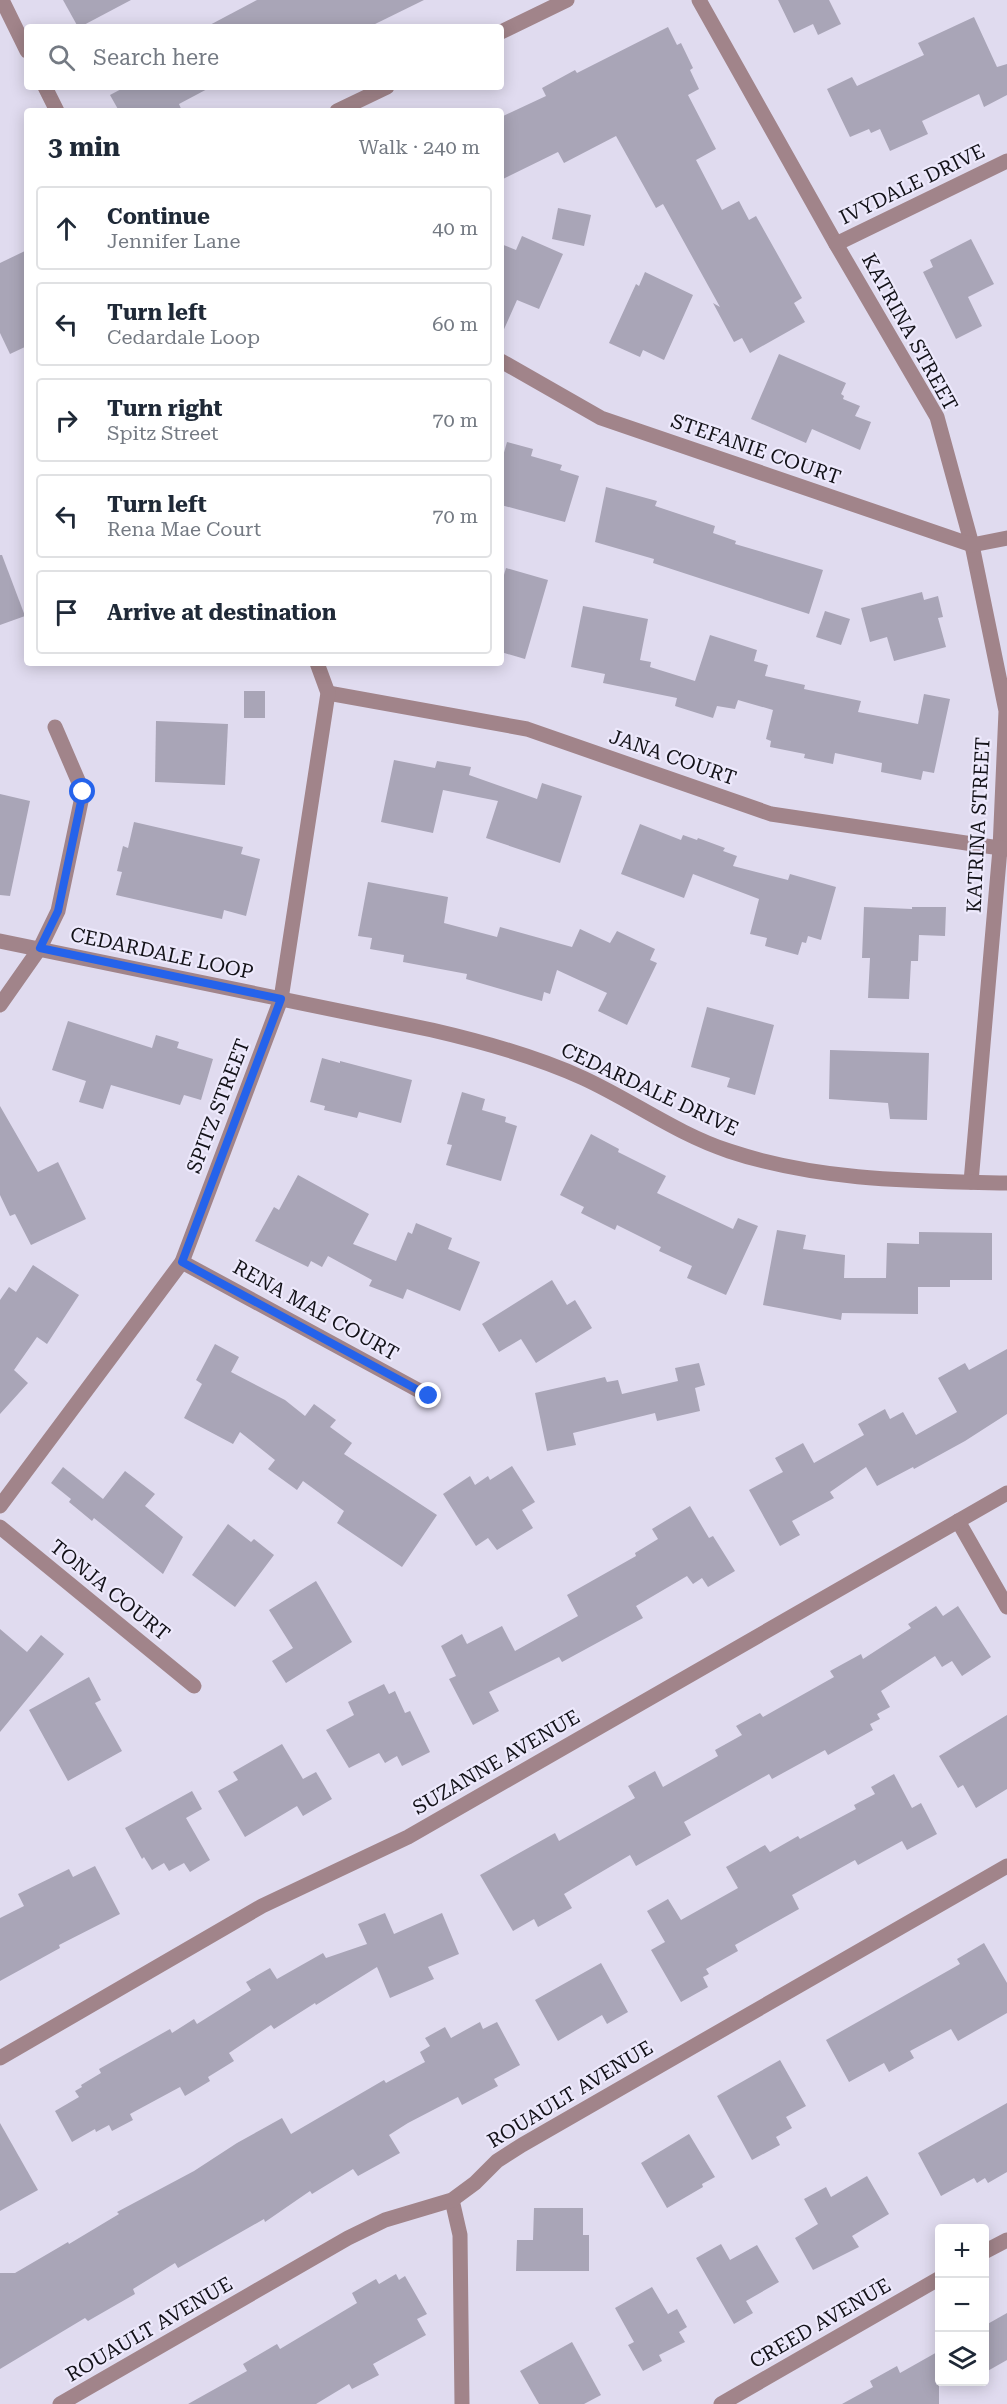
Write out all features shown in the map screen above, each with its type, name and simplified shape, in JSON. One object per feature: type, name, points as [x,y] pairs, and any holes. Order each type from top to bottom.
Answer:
[{"type":"street","points":[[2,0],[24,45]]},
{"type":"street","points":[[504,31],[567,0]]},
{"type":"street","name":"KATRINA STREET","points":[[699,0],[836,244],[937,417],[972,545],[1006,711],[1003,849],[971,1182]]},
{"type":"street","points":[[46,90],[56,108]]},
{"type":"street","points":[[343,108],[381,90]]},
{"type":"street","name":"IVYDALE DRIVE","points":[[836,244],[1007,161]]},
{"type":"street","name":"STEFANIE COURT","points":[[504,363],[601,418],[972,545]]},
{"type":"street","points":[[972,545],[1007,538]]},
{"type":"street","name":"SPITZ STREET","points":[[0,1506],[182,1262],[281,999],[328,693],[318,666]]},
{"type":"street","name":"JANA COURT","points":[[328,693],[527,729],[771,814],[1003,849]]},
{"type":"street","points":[[0,1005],[40,948],[58,911],[83,792],[56,727]]},
{"type":"street","name":"CEDARDALE LOOP","points":[[0,941],[281,999]]},
{"type":"street","name":"CEDARDALE DRIVE","points":[[281,999],[432,1030],[526,1056],[584,1079],[699,1140],[762,1160],[798,1169],[874,1179],[1007,1183]]},
{"type":"street","name":"RENA MAE COURT","points":[[182,1262],[429,1396]]},
{"type":"street","name":"SUZANNE AVENUE","points":[[0,2058],[262,1906],[408,1837],[1007,1493]]},
{"type":"street","points":[[958,1521],[1007,1606]]},
{"type":"street","name":"TONJA COURT","points":[[0,1527],[194,1686]]},
{"type":"street","name":"ROUAULT AVENUE","points":[[60,2404],[366,2229],[393,2217],[452,2200],[470,2188],[497,2161],[516,2148],[1007,1866]]},
{"type":"street","points":[[452,2200],[460,2235],[462,2404]]},
{"type":"street","points":[[989,2249],[1007,2240]]},
{"type":"street","name":"CREED AVENUE","points":[[721,2404],[935,2280]]},
{"type":"building","points":[[63,0],[131,0],[86,24],[76,24]]},
{"type":"building","points":[[257,0],[424,0],[375,24],[212,24]]},
{"type":"building","points":[[778,0],[829,0],[841,24],[818,35],[813,24],[794,33]]},
{"type":"building","points":[[974,17],[997,67],[1007,64],[1007,95],[984,107],[979,94],[922,121],[928,134],[890,151],[880,129],[871,133],[869,129],[850,137],[827,89],[852,77],[857,86],[924,55],[918,43]]},
{"type":"building","points":[[668,27],[677,45],[681,43],[693,68],[690,70],[699,89],[688,95],[716,149],[696,160],[722,210],[739,201],[749,220],[756,216],[802,298],[794,303],[805,322],[750,353],[742,338],[734,342],[713,303],[720,307],[663,204],[656,208],[616,136],[564,163],[558,152],[504,179],[504,116],[546,96],[542,88],[575,70],[577,73]]},
{"type":"building","points":[[119,90],[205,90],[179,104],[181,108],[117,108],[110,95]]},
{"type":"building","points":[[558,208],[591,215],[584,246],[552,239]]},
{"type":"building","points":[[522,236],[563,254],[539,309],[517,300],[504,329],[504,245],[516,250]]},
{"type":"building","points":[[971,239],[994,284],[968,297],[982,326],[956,339],[923,272],[933,267],[930,260]]},
{"type":"building","points":[[24,251],[24,347],[10,354],[0,333],[0,263]]},
{"type":"building","points":[[645,272],[693,295],[664,360],[643,350],[640,357],[609,343],[636,284],[639,286]]},
{"type":"building","points":[[779,354],[846,383],[841,394],[844,396],[843,399],[860,406],[855,416],[871,422],[860,450],[812,429],[806,443],[751,419]]},
{"type":"building","points":[[507,442],[533,449],[531,456],[562,465],[560,470],[579,476],[565,522],[504,506],[504,452]]},
{"type":"building","points":[[606,487],[657,501],[655,506],[715,526],[713,533],[736,541],[735,544],[823,570],[809,614],[653,563],[654,559],[595,542]]},
{"type":"building","points":[[0,555],[2,555],[24,616],[0,625]]},
{"type":"building","points":[[506,568],[548,580],[525,659],[504,653],[504,575]]},
{"type":"building","points":[[922,592],[924,600],[938,596],[943,617],[938,618],[946,647],[894,661],[887,637],[870,642],[861,608]]},
{"type":"building","points":[[583,606],[648,619],[640,660],[651,662],[650,667],[695,681],[710,635],[757,650],[754,661],[768,665],[765,676],[805,685],[804,689],[861,701],[858,712],[918,724],[924,694],[950,699],[934,773],[923,771],[921,780],[881,772],[882,763],[835,753],[833,764],[804,758],[805,754],[770,747],[771,741],[766,739],[773,710],[738,700],[735,709],[717,706],[713,718],[675,706],[677,698],[603,683],[605,674],[571,667]]},
{"type":"building","points":[[825,611],[850,619],[841,645],[816,637]]},
{"type":"building","points":[[244,691],[265,691],[265,718],[244,718]]},
{"type":"building","points":[[156,721],[228,724],[225,785],[155,782]]},
{"type":"building","points":[[394,760],[435,768],[437,761],[471,767],[469,775],[537,799],[542,783],[582,796],[560,863],[486,838],[498,801],[443,790],[433,833],[381,822]]},
{"type":"building","points":[[0,794],[30,801],[10,896],[0,895]]},
{"type":"building","points":[[134,822],[243,847],[241,854],[260,859],[246,916],[224,910],[222,919],[116,895],[122,872],[117,871],[123,846],[128,848]]},
{"type":"building","points":[[640,824],[681,840],[683,835],[725,848],[723,851],[737,856],[733,866],[788,880],[790,874],[836,887],[821,940],[808,936],[806,943],[802,942],[798,955],[765,946],[767,938],[750,934],[759,899],[693,874],[684,898],[621,874]]},
{"type":"building","points":[[368,882],[448,897],[444,923],[497,937],[500,927],[572,947],[580,929],[610,943],[617,931],[655,949],[650,960],[657,963],[627,1025],[598,1011],[607,993],[557,970],[550,994],[544,992],[542,1001],[466,979],[467,974],[403,962],[404,955],[370,949],[372,938],[358,936]]},
{"type":"building","points":[[864,907],[912,909],[912,907],[946,907],[945,936],[919,935],[918,961],[911,961],[909,999],[868,998],[870,958],[862,958]]},
{"type":"building","points":[[707,1007],[774,1025],[755,1095],[727,1087],[730,1078],[691,1067]]},
{"type":"building","points":[[68,1021],[152,1048],[156,1035],[179,1042],[177,1048],[213,1059],[201,1100],[184,1095],[180,1105],[111,1085],[103,1109],[79,1102],[86,1081],[52,1070]]},
{"type":"building","points":[[830,1050],[929,1053],[927,1120],[890,1119],[888,1103],[829,1099]]},
{"type":"building","points":[[322,1058],[412,1080],[401,1123],[359,1112],[357,1118],[324,1110],[325,1106],[310,1102]]},
{"type":"building","points":[[462,1092],[485,1099],[482,1110],[506,1117],[505,1122],[517,1126],[501,1181],[446,1165],[452,1145],[447,1144]]},
{"type":"building","points":[[0,1106],[38,1172],[58,1162],[86,1219],[31,1245],[15,1214],[10,1216],[0,1195]]},
{"type":"building","points":[[591,1134],[619,1149],[618,1152],[666,1176],[657,1193],[733,1229],[738,1218],[758,1226],[726,1295],[687,1278],[692,1266],[659,1251],[661,1247],[617,1225],[615,1230],[581,1213],[584,1207],[560,1195]]},
{"type":"building","points":[[298,1175],[369,1214],[353,1244],[396,1261],[408,1232],[412,1234],[416,1223],[452,1238],[448,1249],[480,1262],[460,1311],[407,1289],[403,1299],[369,1286],[372,1280],[328,1256],[322,1267],[311,1261],[308,1267],[255,1241],[274,1207],[279,1210]]},
{"type":"building","points":[[777,1230],[806,1235],[803,1249],[845,1255],[844,1278],[886,1278],[887,1243],[919,1244],[919,1232],[992,1233],[992,1280],[950,1280],[950,1287],[918,1287],[918,1314],[842,1313],[841,1320],[763,1305]]},
{"type":"building","points":[[33,1265],[79,1295],[47,1344],[37,1337],[14,1370],[28,1383],[0,1414],[0,1300],[9,1287],[16,1292]]},
{"type":"building","points":[[552,1280],[567,1305],[575,1300],[592,1328],[536,1363],[521,1339],[499,1352],[482,1324]]},
{"type":"building","points":[[215,1344],[239,1357],[231,1372],[285,1400],[305,1416],[314,1404],[336,1420],[330,1427],[352,1443],[344,1454],[437,1515],[402,1567],[337,1523],[344,1511],[303,1481],[297,1490],[268,1469],[275,1460],[240,1432],[233,1444],[184,1418],[202,1384],[196,1380]]},
{"type":"building","points":[[1007,1349],[1007,1414],[965,1441],[877,1486],[866,1467],[830,1492],[834,1498],[792,1521],[800,1535],[780,1546],[749,1490],[783,1472],[775,1458],[803,1443],[814,1463],[864,1435],[858,1424],[885,1409],[890,1419],[903,1412],[916,1435],[957,1412],[938,1378],[965,1363],[969,1370]]},
{"type":"building","points":[[699,1363],[705,1385],[695,1388],[700,1411],[657,1421],[655,1413],[573,1433],[576,1445],[547,1451],[535,1393],[605,1377],[607,1382],[618,1380],[622,1394],[678,1381],[675,1368]]},
{"type":"building","points":[[512,1466],[535,1502],[522,1510],[533,1528],[497,1550],[488,1538],[476,1546],[443,1494],[470,1476],[475,1485],[488,1476],[490,1480]]},
{"type":"building","points":[[63,1467],[103,1499],[125,1471],[155,1494],[145,1506],[183,1537],[163,1574],[94,1518],[92,1521],[69,1502],[71,1499],[51,1483]]},
{"type":"building","points":[[690,1506],[709,1538],[713,1536],[735,1571],[708,1587],[702,1578],[693,1584],[687,1576],[636,1606],[643,1618],[562,1662],[559,1657],[489,1692],[499,1711],[473,1725],[449,1679],[456,1676],[441,1646],[462,1634],[467,1644],[502,1626],[515,1651],[578,1616],[567,1595],[636,1556],[635,1553],[658,1539],[652,1529]]},
{"type":"building","points":[[228,1524],[251,1542],[254,1539],[274,1555],[235,1607],[192,1575]]},
{"type":"building","points":[[316,1581],[352,1642],[286,1683],[272,1661],[293,1648],[269,1610]]},
{"type":"building","points":[[936,1606],[943,1616],[958,1606],[991,1657],[962,1676],[952,1661],[942,1667],[935,1656],[881,1691],[890,1707],[877,1714],[880,1719],[870,1724],[873,1730],[828,1755],[825,1750],[772,1779],[769,1774],[684,1822],[691,1835],[636,1866],[630,1855],[564,1894],[572,1908],[538,1927],[534,1919],[513,1931],[480,1875],[555,1833],[559,1841],[635,1798],[628,1786],[655,1771],[663,1787],[718,1756],[715,1750],[742,1735],[736,1726],[760,1713],[763,1717],[834,1677],[830,1671],[861,1654],[863,1659],[911,1628],[908,1624]]},
{"type":"building","points":[[0,1629],[27,1652],[41,1635],[64,1654],[0,1732]]},
{"type":"building","points":[[89,1677],[101,1700],[95,1703],[122,1751],[68,1781],[29,1710]]},
{"type":"building","points":[[384,1684],[389,1694],[395,1691],[405,1713],[410,1711],[430,1752],[402,1766],[397,1756],[385,1763],[379,1753],[349,1768],[326,1730],[354,1715],[348,1702]]},
{"type":"building","points":[[1007,1715],[1007,1789],[976,1808],[963,1785],[958,1788],[939,1756]]},
{"type":"building","points":[[282,1744],[303,1779],[316,1772],[332,1799],[303,1816],[297,1806],[245,1837],[218,1791],[238,1780],[233,1772]]},
{"type":"building","points":[[894,1774],[912,1808],[921,1803],[937,1834],[907,1850],[902,1841],[858,1865],[855,1860],[792,1895],[799,1909],[735,1945],[738,1951],[706,1969],[709,1974],[703,1977],[708,1987],[681,2002],[651,1950],[665,1942],[647,1911],[668,1899],[681,1920],[738,1888],[726,1867],[765,1845],[770,1852],[798,1836],[800,1839],[856,1809],[854,1805],[875,1794],[871,1787]]},
{"type":"building","points":[[192,1791],[202,1809],[186,1818],[210,1860],[190,1872],[184,1863],[169,1871],[164,1863],[152,1870],[144,1857],[142,1859],[125,1828]]},
{"type":"building","points":[[95,1866],[120,1914],[59,1945],[60,1948],[0,1981],[0,1918],[24,1906],[18,1894],[69,1869],[73,1877]]},
{"type":"building","points":[[385,1913],[394,1934],[442,1913],[459,1954],[428,1967],[434,1979],[390,1998],[377,1967],[274,2029],[271,2025],[229,2053],[234,2061],[208,2077],[210,2081],[185,2096],[180,2087],[130,2114],[133,2120],[112,2131],[109,2125],[96,2132],[95,2129],[72,2142],[55,2111],[79,2097],[75,2091],[101,2073],[99,2069],[170,2029],[172,2033],[194,2019],[197,2024],[251,1990],[246,1982],[270,1968],[277,1979],[323,1953],[326,1958],[367,1944],[358,1924]]},
{"type":"building","points":[[984,1943],[1007,1983],[1007,2013],[958,2041],[951,2029],[910,2051],[914,2058],[889,2072],[884,2063],[849,2082],[826,2040],[960,1964],[957,1959]]},
{"type":"building","points":[[601,1963],[628,2012],[607,2024],[602,2015],[558,2041],[535,2000]]},
{"type":"building","points":[[480,2022],[483,2029],[497,2022],[520,2065],[494,2079],[498,2086],[462,2105],[458,2097],[408,2123],[389,2135],[400,2153],[358,2176],[353,2169],[312,2194],[310,2191],[265,2222],[264,2219],[178,2268],[175,2263],[133,2289],[135,2294],[88,2321],[85,2318],[0,2369],[0,2273],[15,2273],[68,2242],[69,2244],[119,2214],[117,2212],[194,2171],[237,2143],[282,2118],[291,2134],[384,2080],[386,2083],[425,2062],[420,2052],[430,2046],[425,2038],[445,2027],[451,2038]]},
{"type":"building","points":[[780,2060],[806,2106],[786,2117],[792,2128],[776,2137],[780,2145],[752,2160],[717,2096]]},
{"type":"building","points":[[1007,2103],[1007,2172],[988,2183],[985,2178],[977,2183],[974,2178],[941,2196],[918,2153]]},
{"type":"building","points":[[0,2123],[38,2190],[0,2211]]},
{"type":"building","points":[[689,2134],[715,2177],[702,2184],[703,2187],[667,2208],[641,2163]]},
{"type":"building","points":[[867,2176],[889,2214],[852,2236],[859,2247],[813,2270],[795,2238],[818,2224],[804,2199],[826,2187],[831,2197]]},
{"type":"building","points":[[534,2208],[583,2208],[583,2235],[589,2235],[589,2271],[516,2271],[517,2240],[533,2240]]},
{"type":"building","points":[[721,2244],[730,2260],[757,2245],[779,2282],[746,2301],[753,2313],[734,2324],[696,2258]]},
{"type":"building","points":[[396,2274],[399,2280],[405,2276],[427,2314],[417,2319],[426,2335],[373,2364],[379,2375],[352,2389],[349,2384],[316,2404],[188,2404],[247,2371],[243,2364],[277,2344],[280,2349],[357,2303],[352,2293],[376,2279],[379,2284]]},
{"type":"building","points":[[652,2287],[668,2314],[677,2309],[687,2327],[679,2332],[685,2342],[659,2355],[662,2361],[643,2371],[628,2345],[634,2342],[615,2308]]},
{"type":"building","points":[[1007,2313],[1007,2360],[989,2370],[989,2332],[989,2323]]},
{"type":"building","points":[[572,2342],[601,2395],[584,2404],[539,2404],[520,2371]]},
{"type":"building","points":[[935,2353],[935,2386],[939,2386],[939,2404],[842,2404],[873,2387],[870,2381],[897,2366],[900,2373]]},
{"type":"route","points":[[83,792],[58,911],[40,948],[281,999],[182,1262],[429,1396]]}]
